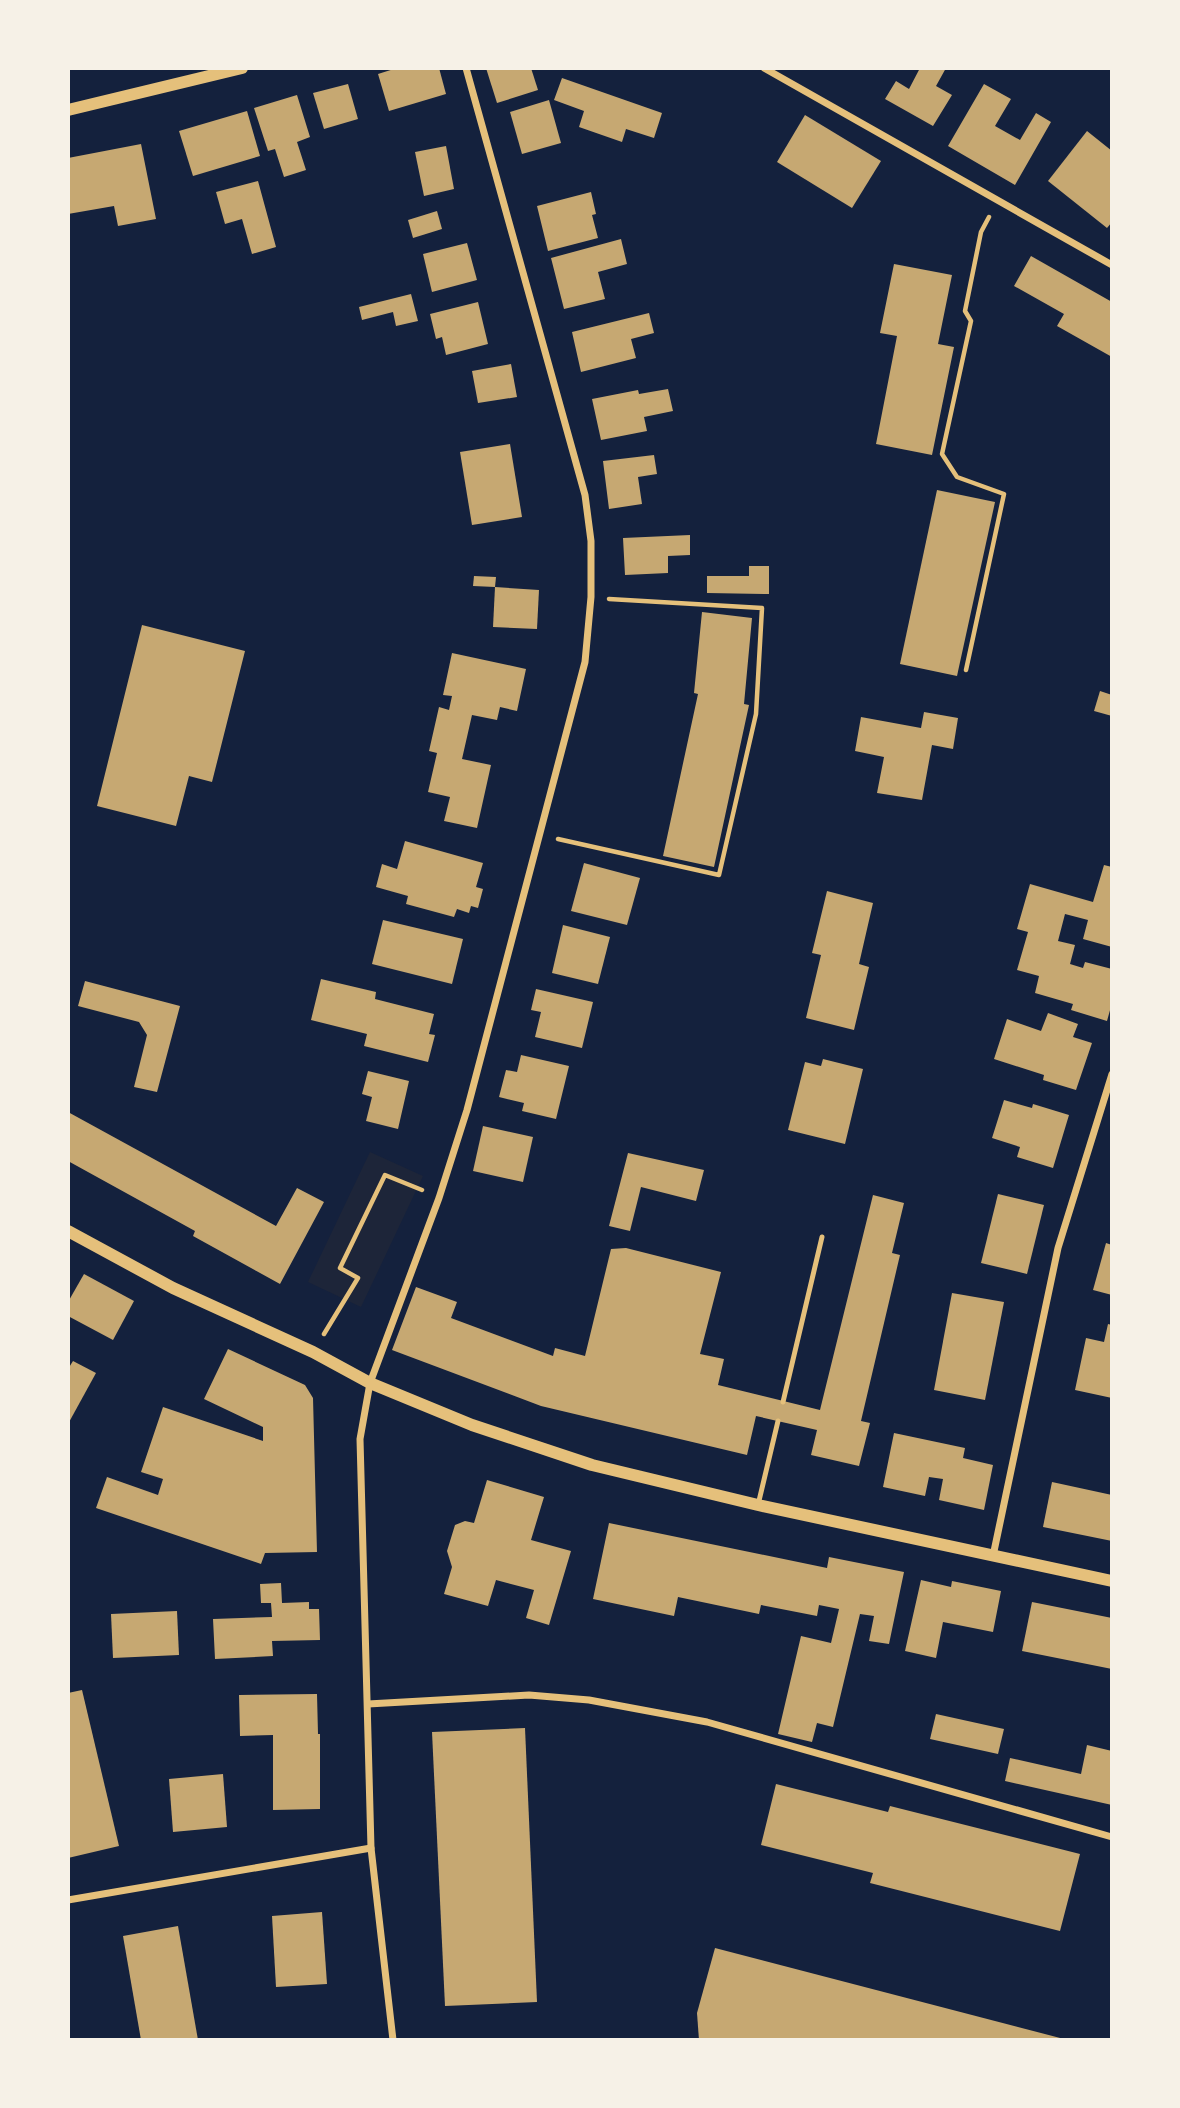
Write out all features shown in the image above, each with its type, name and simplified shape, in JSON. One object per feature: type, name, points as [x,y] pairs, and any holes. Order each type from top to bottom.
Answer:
[{"type":"street","points":[[68,110],[242,68]]},
{"type":"street","points":[[393,2040],[371,1848],[360,1439],[370,1383],[439,1198],[467,1110],[585,662],[591,597],[591,541],[585,495],[466,68]]},
{"type":"street","points":[[764,68],[1112,265]]},
{"type":"street","points":[[993,1556],[1058,1248],[1112,1074]]},
{"type":"street","points":[[68,1231],[173,1289],[313,1352],[370,1383],[472,1425],[592,1465],[758,1505],[1112,1581]]},
{"type":"street","points":[[368,1704],[529,1695],[589,1700],[707,1722],[1112,1837]]},
{"type":"street","points":[[68,1900],[371,1848]]},
{"type":"lane","points":[[783,1402],[822,1237]]},
{"type":"lane","points":[[758,1505],[778,1421]]},
{"type":"path","points":[[966,670],[1004,494],[957,477],[942,454],[971,321],[965,311],[981,232],[999,201]]},
{"type":"path","points":[[540,835],[719,875],[756,714],[762,608],[591,597]]},
{"type":"path","points":[[313,1352],[358,1278],[340,1268],[385,1175],[439,1198]]},
{"type":"shaded area","points":[[370,1152],[423,1176],[361,1307],[308,1282]]},
{"type":"building","points":[[397,68],[439,68],[446,94],[389,111],[378,74]]},
{"type":"building","points":[[486,68],[531,68],[538,90],[497,103]]},
{"type":"building","points":[[920,68],[946,68],[936,86],[952,95],[933,126],[885,99],[896,81],[909,89]]},
{"type":"building","points":[[562,78],[662,113],[654,138],[626,129],[622,142],[579,127],[584,111],[554,100]]},
{"type":"building","points":[[348,84],[358,119],[324,129],[313,93]]},
{"type":"building","points":[[984,84],[1011,99],[995,126],[1020,140],[1036,113],[1051,122],[1015,185],[948,146]]},
{"type":"building","points":[[297,95],[310,137],[297,142],[306,170],[284,177],[275,149],[268,151],[254,108]]},
{"type":"building","points":[[549,100],[561,143],[522,154],[510,112]]},
{"type":"building","points":[[247,111],[260,156],[193,176],[179,131]]},
{"type":"building","points":[[805,115],[881,161],[852,208],[777,162]]},
{"type":"building","points":[[1087,131],[1112,151],[1112,222],[1107,228],[1048,181]]},
{"type":"building","points":[[141,144],[156,219],[118,226],[114,206],[68,214],[68,158]]},
{"type":"building","points":[[446,146],[454,189],[424,196],[415,152]]},
{"type":"building","points":[[258,181],[276,247],[252,254],[242,219],[225,224],[216,192]]},
{"type":"building","points":[[591,192],[596,214],[592,215],[598,238],[548,251],[537,206]]},
{"type":"building","points":[[437,211],[442,229],[413,238],[408,220]]},
{"type":"building","points":[[621,239],[627,264],[598,272],[605,299],[564,309],[551,258]]},
{"type":"building","points":[[467,243],[477,280],[432,292],[423,254]]},
{"type":"building","points":[[1031,256],[1112,302],[1112,357],[1057,326],[1064,314],[1014,286]]},
{"type":"building","points":[[894,264],[952,275],[938,344],[954,347],[932,455],[876,444],[897,336],[880,333]]},
{"type":"building","points":[[411,294],[418,321],[396,326],[393,312],[362,320],[359,307]]},
{"type":"building","points":[[478,302],[488,344],[446,355],[442,337],[436,339],[430,314]]},
{"type":"building","points":[[649,313],[654,333],[631,339],[636,358],[581,372],[572,332]]},
{"type":"building","points":[[511,364],[517,397],[478,403],[472,371]]},
{"type":"building","points":[[668,389],[673,411],[644,417],[647,431],[601,440],[592,399],[638,390],[639,394]]},
{"type":"building","points":[[510,444],[522,517],[472,525],[460,452]]},
{"type":"building","points":[[654,455],[657,474],[638,477],[642,504],[609,509],[603,461]]},
{"type":"building","points":[[937,490],[995,502],[957,676],[900,664]]},
{"type":"building","points":[[690,535],[690,555],[668,556],[668,573],[625,575],[623,538]]},
{"type":"building","points":[[749,566],[769,566],[769,594],[707,593],[707,576],[749,576]]},
{"type":"building","points":[[474,576],[496,577],[495,587],[473,586]]},
{"type":"building","points":[[495,587],[539,590],[537,629],[493,627]]},
{"type":"building","points":[[702,612],[752,618],[744,704],[749,705],[714,867],[663,856],[698,694],[694,693]]},
{"type":"building","points":[[142,625],[245,651],[212,782],[189,776],[176,826],[97,806]]},
{"type":"building","points":[[452,653],[526,669],[517,711],[500,707],[497,720],[472,715],[462,759],[491,765],[477,828],[444,821],[450,797],[428,792],[437,753],[429,751],[439,707],[449,710],[452,696],[443,695]]},
{"type":"building","points":[[1100,691],[1112,695],[1112,716],[1094,711]]},
{"type":"building","points":[[924,712],[958,718],[953,749],[932,745],[922,800],[877,793],[884,757],[855,751],[861,717],[921,728]]},
{"type":"building","points":[[405,841],[483,863],[476,887],[483,889],[478,908],[471,906],[469,913],[457,909],[454,917],[406,904],[408,896],[376,887],[382,864],[397,869]]},
{"type":"building","points":[[584,863],[640,878],[627,925],[571,911]]},
{"type":"building","points":[[1104,865],[1112,867],[1112,947],[1083,939],[1088,920],[1065,914],[1058,941],[1075,945],[1070,964],[1083,968],[1085,962],[1112,969],[1112,1003],[1107,1021],[1071,1010],[1073,1004],[1035,993],[1039,976],[1017,970],[1028,932],[1017,929],[1030,884],[1093,902]]},
{"type":"building","points":[[827,891],[873,903],[859,964],[869,967],[854,1030],[806,1018],[821,955],[812,953]]},
{"type":"building","points":[[383,920],[463,939],[452,984],[372,964]]},
{"type":"building","points":[[563,925],[610,937],[598,984],[552,973]]},
{"type":"building","points":[[321,979],[376,992],[375,999],[434,1014],[429,1034],[435,1035],[428,1062],[364,1046],[367,1034],[311,1020]]},
{"type":"building","points":[[85,981],[180,1006],[157,1092],[134,1087],[147,1035],[139,1022],[78,1006]]},
{"type":"building","points":[[536,989],[593,1002],[582,1048],[535,1037],[541,1012],[531,1010]]},
{"type":"building","points":[[1048,1013],[1078,1024],[1073,1037],[1092,1043],[1076,1090],[1043,1080],[1044,1075],[994,1059],[1007,1019],[1041,1031]]},
{"type":"building","points":[[521,1055],[569,1066],[556,1119],[522,1111],[524,1103],[499,1097],[506,1070],[517,1072]]},
{"type":"building","points":[[823,1059],[863,1069],[845,1144],[788,1130],[805,1062],[821,1066]]},
{"type":"building","points":[[368,1071],[409,1081],[398,1129],[366,1121],[372,1097],[362,1094]]},
{"type":"building","points":[[1004,1100],[1032,1108],[1033,1104],[1069,1115],[1053,1168],[1017,1157],[1020,1147],[992,1138]]},
{"type":"building","points":[[68,1112],[276,1226],[297,1188],[324,1202],[280,1284],[193,1236],[195,1231],[68,1161]]},
{"type":"building","points":[[483,1126],[533,1137],[523,1182],[473,1171]]},
{"type":"building","points":[[628,1153],[704,1170],[696,1201],[641,1187],[630,1231],[609,1226]]},
{"type":"building","points":[[998,1194],[1044,1205],[1027,1274],[981,1263]]},
{"type":"building","points":[[873,1195],[904,1203],[892,1253],[900,1255],[861,1421],[870,1423],[859,1466],[811,1455],[817,1430],[756,1416],[747,1455],[541,1406],[392,1350],[416,1287],[457,1302],[451,1318],[553,1356],[555,1348],[585,1356],[611,1249],[626,1248],[721,1272],[700,1354],[724,1359],[718,1385],[820,1410]]},
{"type":"building","points":[[1106,1243],[1112,1245],[1112,1295],[1093,1290]]},
{"type":"building","points":[[84,1274],[134,1301],[113,1340],[68,1316],[68,1302]]},
{"type":"building","points":[[952,1293],[1004,1302],[985,1400],[934,1390]]},
{"type":"building","points":[[1108,1324],[1112,1325],[1112,1398],[1075,1390],[1086,1338],[1104,1342]]},
{"type":"building","points":[[228,1349],[305,1385],[313,1398],[317,1552],[265,1553],[261,1564],[96,1508],[107,1477],[158,1495],[163,1479],[141,1472],[163,1407],[263,1441],[263,1427],[204,1399]]},
{"type":"building","points":[[73,1361],[96,1373],[68,1424],[68,1369]]},
{"type":"building","points":[[894,1433],[965,1448],[963,1458],[993,1465],[984,1510],[939,1500],[943,1479],[929,1477],[925,1496],[883,1487]]},
{"type":"building","points":[[487,1480],[544,1497],[531,1540],[571,1551],[549,1625],[526,1618],[534,1590],[496,1580],[488,1606],[444,1594],[452,1567],[447,1551],[455,1525],[465,1521],[474,1523]]},
{"type":"building","points":[[1052,1482],[1112,1495],[1112,1541],[1043,1527]]},
{"type":"building","points":[[609,1523],[827,1568],[829,1557],[904,1572],[889,1644],[869,1641],[874,1616],[860,1614],[833,1727],[817,1723],[812,1742],[778,1734],[801,1636],[831,1643],[839,1609],[819,1605],[817,1616],[761,1605],[759,1614],[678,1597],[674,1616],[593,1599]]},
{"type":"building","points":[[921,1580],[951,1587],[952,1581],[1001,1591],[993,1632],[943,1622],[936,1658],[905,1651]]},
{"type":"building","points":[[281,1583],[282,1603],[309,1602],[309,1609],[319,1609],[320,1640],[272,1641],[273,1656],[215,1659],[213,1619],[272,1617],[271,1603],[261,1603],[260,1584]]},
{"type":"building","points":[[1032,1602],[1112,1618],[1112,1669],[1022,1651]]},
{"type":"building","points":[[177,1611],[179,1655],[113,1658],[111,1614]]},
{"type":"building","points":[[82,1690],[119,1846],[68,1858],[68,1693]]},
{"type":"building","points":[[317,1694],[320,1809],[273,1810],[273,1735],[240,1736],[239,1695]]},
{"type":"building","points":[[936,1714],[1004,1729],[998,1754],[930,1739]]},
{"type":"building","points":[[525,1728],[537,2002],[445,2006],[432,1732]]},
{"type":"building","points":[[1087,1745],[1112,1751],[1112,1805],[1005,1781],[1010,1758],[1081,1774]]},
{"type":"building","points":[[223,1774],[227,1827],[173,1832],[169,1779]]},
{"type":"building","points":[[776,1784],[888,1812],[890,1806],[1080,1854],[1060,1931],[870,1883],[873,1873],[761,1845]]},
{"type":"building","points":[[322,1912],[327,1984],[276,1987],[272,1916]]},
{"type":"building","points":[[178,1926],[198,2040],[141,2040],[123,1936]]},
{"type":"building","points":[[715,1948],[1064,2040],[699,2040],[697,2013]]}]
